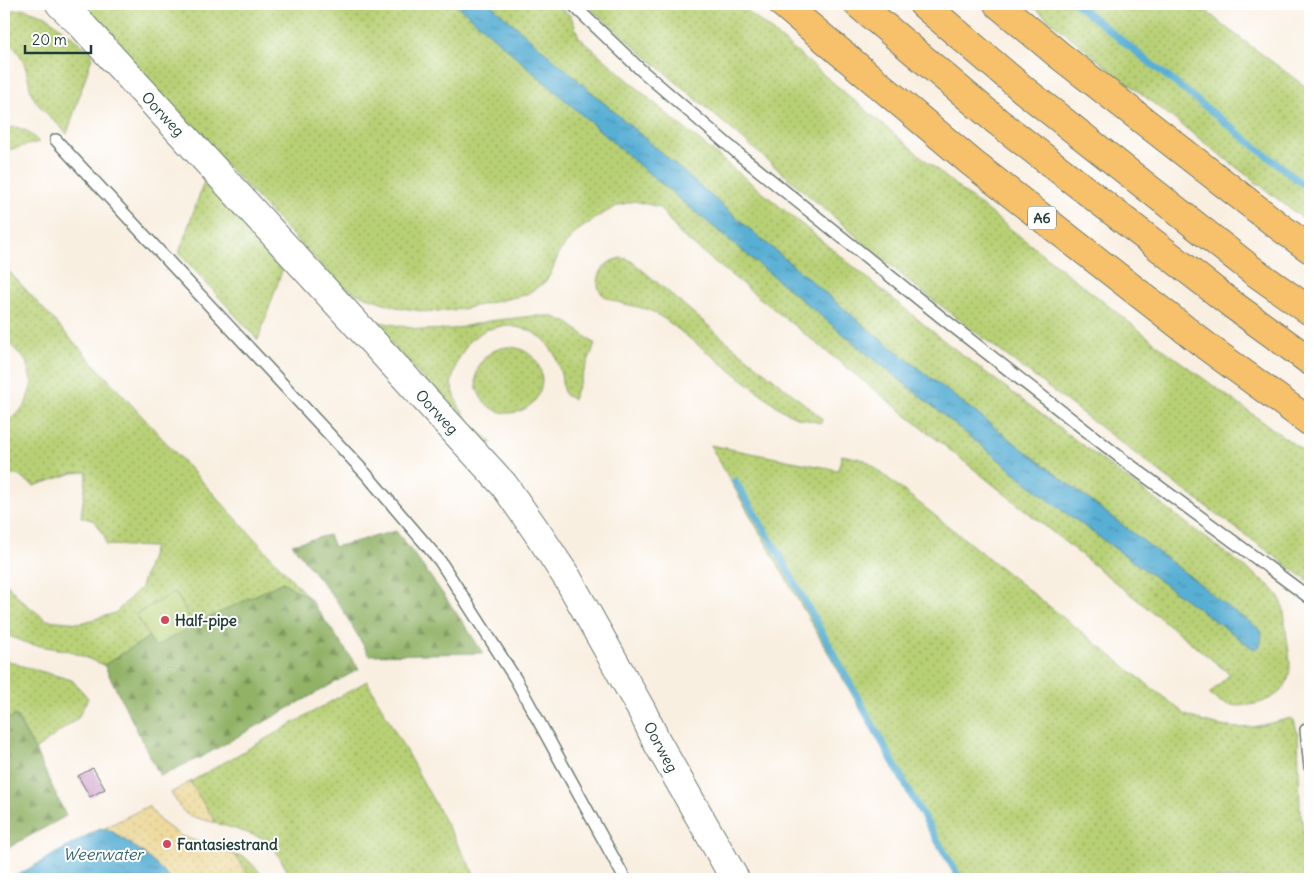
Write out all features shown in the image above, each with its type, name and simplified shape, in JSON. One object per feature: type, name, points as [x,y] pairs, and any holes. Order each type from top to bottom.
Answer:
[{"type":"highway","name":"A6","points":[[783,4],[972,163],[1210,349],[1310,422]]},
{"type":"highway","points":[[858,4],[998,122],[1233,305],[1310,361]]},
{"type":"highway","points":[[923,4],[1026,91],[1252,270],[1310,311]]},
{"type":"highway","points":[[998,4],[1067,61],[1310,249]]},
{"type":"street","name":"Oorweg","points":[[60,4],[81,24],[504,485],[568,579],[642,711],[657,742],[735,879]]},
{"type":"lane","points":[[572,4],[648,76],[741,156],[940,317],[1141,473],[1310,598]]},
{"type":"lane","points":[[56,140],[366,474],[440,561],[515,678],[625,879]]},
{"type":"lane","points":[[1306,730],[1310,768]]},
{"type":"green space","points":[[75,4],[456,4],[640,166],[849,339],[1055,505],[1254,649],[1217,599],[1205,588],[869,330],[490,4],[555,4],[571,16],[579,37],[669,116],[948,344],[1271,587],[1281,601],[1285,615],[1290,667],[1288,679],[1284,687],[1271,698],[1252,705],[1243,706],[1223,703],[1209,694],[1230,674],[681,235],[659,207],[634,201],[617,206],[599,216],[576,232],[560,251],[550,275],[544,283],[525,295],[462,309],[428,312],[396,307],[355,293],[337,283]]},
{"type":"green space","points":[[585,4],[739,4],[966,194],[1167,352],[1310,456],[1310,582],[1166,477],[911,283]]},
{"type":"green space","points":[[1030,4],[1198,4],[1224,26],[1310,90],[1310,224],[1104,65]]},
{"type":"green space","points":[[25,9],[46,16],[93,54],[67,134],[35,100],[31,92],[23,60],[14,47],[4,39],[4,15],[6,11]]},
{"type":"green space","points":[[16,127],[27,131],[39,142],[4,151],[4,129]]},
{"type":"green space","points":[[206,176],[285,262],[258,340],[179,253]]},
{"type":"green space","points":[[621,258],[628,259],[634,263],[822,418],[821,423],[798,418],[782,410],[666,320],[651,311],[610,300],[604,296],[598,283],[600,274],[608,263]]},
{"type":"green space","points":[[4,266],[310,599],[283,582],[194,625],[175,592],[136,614],[149,637],[104,665],[69,651],[29,644],[4,634],[4,580],[20,599],[46,620],[81,623],[115,613],[141,587],[154,547],[106,545],[104,535],[95,521],[81,517],[87,472],[73,473],[34,486],[19,476],[4,473],[4,423],[8,422],[25,406],[32,384],[26,361],[10,344],[4,342]]},
{"type":"green space","points":[[551,316],[567,322],[595,344],[573,399],[565,395],[555,355],[544,339],[529,330],[506,325],[485,330],[469,341],[457,362],[451,384],[459,407],[471,424],[492,443],[484,445],[369,320],[422,330],[453,329],[489,321]]},
{"type":"green space","points":[[509,347],[522,350],[532,357],[539,367],[542,380],[539,393],[532,403],[522,410],[509,413],[496,410],[486,403],[479,393],[476,380],[479,367],[486,357],[496,350]]},
{"type":"green space","points":[[710,445],[838,470],[842,455],[865,460],[1186,715],[1210,724],[1235,728],[1257,726],[1291,718],[1294,720],[1298,735],[1300,808],[1310,879],[957,879]]},
{"type":"green space","points":[[396,531],[441,591],[483,653],[369,655],[341,607],[292,544],[329,535],[334,547]]},
{"type":"green space","points":[[283,582],[310,599],[359,669],[203,756],[160,776],[104,665],[149,637],[155,647],[194,625]]},
{"type":"green space","name":"Half-pipe","points":[[175,592],[194,625],[155,647],[136,614]]},
{"type":"green space","points":[[4,659],[72,680],[88,698],[78,718],[35,750],[16,715],[4,722]]},
{"type":"green space","points":[[367,681],[477,879],[292,879],[275,849],[260,837],[216,823],[190,782]]},
{"type":"green space","points":[[15,715],[35,750],[66,816],[4,850],[4,722]]},
{"type":"green space","points":[[235,855],[245,857],[258,870],[263,879],[251,879]]},
{"type":"sand","points":[[190,782],[216,823],[190,816],[182,810],[171,793]]},
{"type":"sand","name":"Fantasiestrand","points":[[148,806],[160,821],[181,836],[235,855],[251,879],[169,879],[142,852],[110,830],[103,829]]},
{"type":"water","points":[[456,4],[490,4],[869,330],[1217,599],[1258,628],[1262,635],[1260,646],[1254,649],[1055,505],[849,339],[640,166]]},
{"type":"water","name":"Weerwater","points":[[100,828],[110,830],[142,852],[169,879],[11,879]]},
{"type":"building","points":[[93,768],[105,789],[90,797],[78,776]]},
{"type":"waterway","points":[[1076,4],[1310,190]]},
{"type":"waterway","points":[[735,481],[779,554],[915,802],[960,879]]},
{"type":"place","name":"Half-pipe","points":[[165,620]]},
{"type":"place","name":"Fantasiestrand","points":[[167,844]]}]
